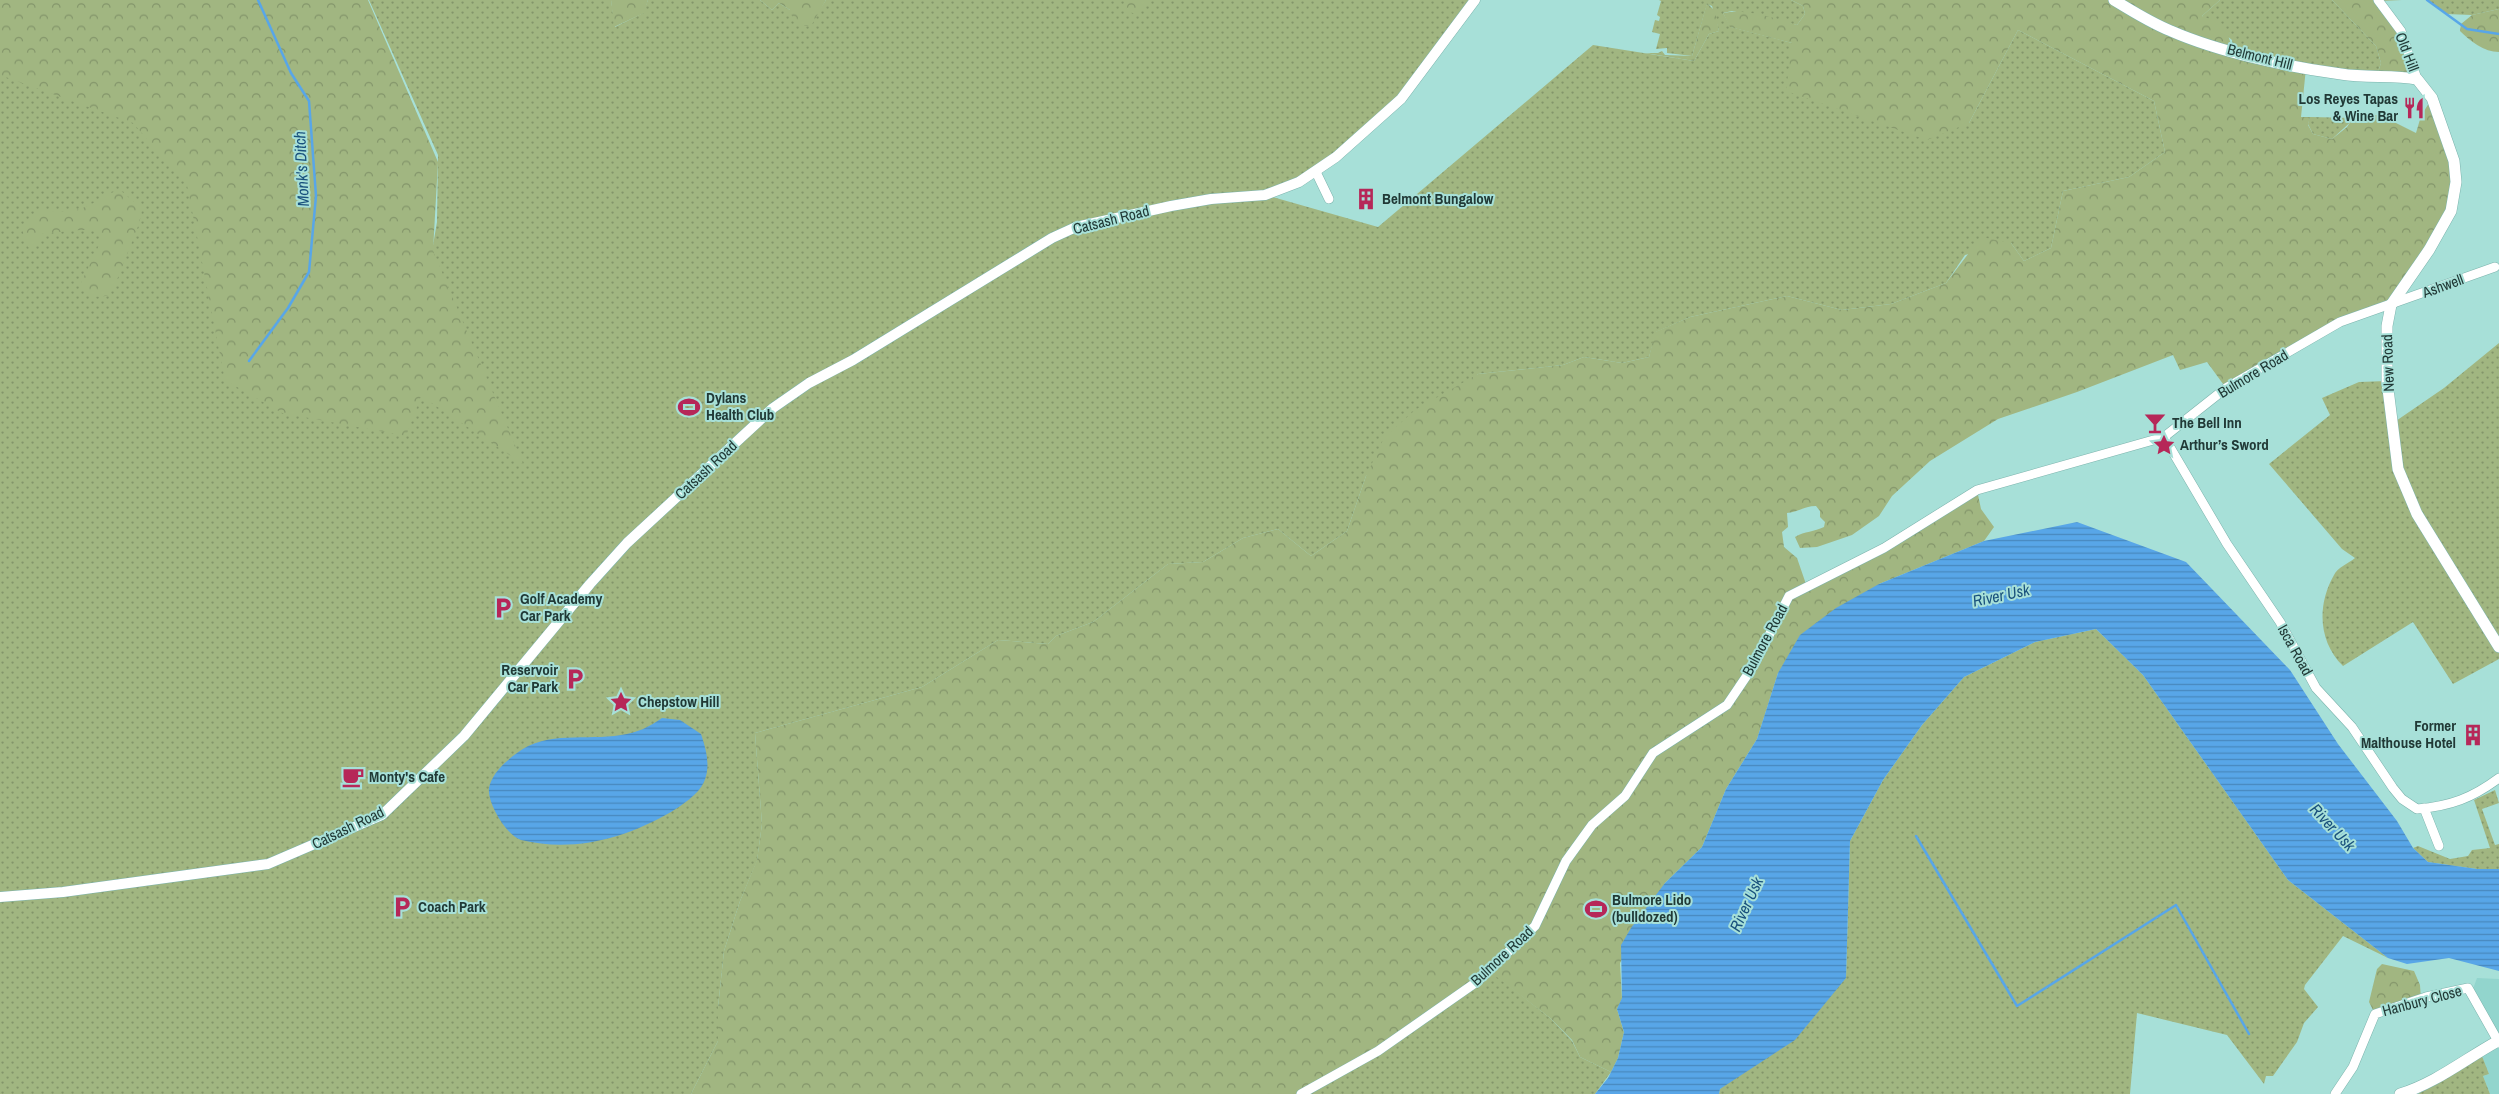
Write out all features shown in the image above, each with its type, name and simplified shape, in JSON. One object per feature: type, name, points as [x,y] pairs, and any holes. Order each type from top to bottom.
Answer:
[{"type":"main road","name":"Belmont Hill","points":[[2114,0],[2171,31],[2233,51],[2343,74],[2396,76],[2417,79]]},
{"type":"main road","name":"New Road","points":[[2417,79],[2432,98],[2454,161],[2456,182],[2451,210],[2429,250],[2391,305],[2387,326],[2387,381],[2398,469],[2417,514],[2499,647]]},
{"type":"main road","points":[[2400,1094],[2416,1089],[2499,1041]]},
{"type":"street","name":"Catsash Road","points":[[0,897],[63,892],[268,864],[382,815],[464,736],[590,584],[628,543],[772,408],[809,383],[861,355],[1052,238],[1076,228],[1171,206],[1212,199],[1265,195],[1299,182],[1336,157],[1401,99],[1475,0]]},
{"type":"street","name":"Old Hill","points":[[2378,0],[2401,31],[2417,79]]},
{"type":"street","points":[[1316,172],[1329,199]]},
{"type":"street","name":"Ashwell","points":[[2391,305],[2495,267]]},
{"type":"street","name":"Bulmore Road","points":[[1301,1094],[1378,1051],[1478,981],[1535,926],[1566,861],[1592,825],[1625,796],[1653,753],[1728,705],[1754,665],[1789,596],[1884,548],[1977,490],[2164,437],[2229,386],[2340,322],[2391,305]]},
{"type":"street","name":"Isca Road","points":[[2164,437],[2226,544],[2280,622],[2316,688],[2352,727],[2402,799],[2417,809],[2424,808]]},
{"type":"street","points":[[2439,846],[2424,808],[2473,797],[2499,778]]},
{"type":"street","name":"Hanbury Close","points":[[2335,1094],[2353,1067],[2375,1014],[2426,997],[2468,988],[2499,1041]]},
{"type":"shaded area","points":[[2477,978],[2499,979],[2499,1094],[2490,1094],[2483,1076],[2489,1074],[2482,1056],[2492,1051],[2498,1041],[2473,989]]},
{"type":"green space","points":[[0,0],[368,0],[438,162],[433,251],[523,464],[421,396],[406,436],[282,413],[225,380],[187,185],[133,123],[0,75]]},
{"type":"green space","points":[[369,0],[611,0],[615,27],[643,13],[648,0],[760,0],[772,10],[779,3],[790,10],[818,12],[826,0],[1475,0],[1401,99],[1336,157],[1266,195],[1378,227],[1593,45],[1694,61],[1709,34],[1719,31],[1712,6],[1707,4],[1692,56],[1667,53],[1667,48],[1656,49],[1660,34],[1652,32],[1655,20],[1659,21],[1660,17],[1657,15],[1661,1],[1659,0],[1791,0],[1803,6],[1805,14],[1797,25],[1732,11],[1723,13],[1731,27],[1792,43],[1969,123],[2018,30],[2154,101],[2165,152],[2129,177],[2063,191],[2051,248],[2024,261],[2011,243],[1965,255],[1946,283],[1891,304],[1842,310],[1787,296],[1690,317],[1656,332],[1649,357],[1622,363],[1584,357],[1563,365],[1478,374],[1366,476],[1347,531],[1311,556],[1278,529],[1243,538],[1203,562],[1168,564],[1093,622],[1056,636],[1048,644],[998,640],[922,687],[755,733],[762,824],[757,861],[740,901],[724,951],[718,1007],[718,1041],[691,1094],[0,1094],[0,42],[35,44],[424,298],[437,222],[438,155]]},
{"type":"green space","points":[[611,0],[648,0],[644,13],[614,27]]},
{"type":"green space","points":[[760,0],[826,0],[811,26],[795,26],[790,10],[779,3],[772,10]]},
{"type":"green space","points":[[1125,0],[1158,0],[1151,1],[1138,14],[1128,12],[1124,3]]},
{"type":"green space","points":[[1791,0],[2220,0],[2202,16],[2225,25],[2233,51],[2306,68],[2301,117],[2310,117],[2308,125],[2313,134],[2332,139],[2347,127],[2355,115],[2380,115],[2416,133],[2421,116],[2432,98],[2454,161],[2451,211],[2391,305],[2340,322],[2226,388],[2207,362],[2180,370],[2173,355],[2077,392],[1998,419],[1930,461],[1892,496],[1879,516],[1852,535],[1817,547],[1800,548],[1795,537],[1824,527],[1825,522],[1820,517],[1820,511],[1816,506],[1787,513],[1788,527],[1782,532],[1784,547],[1797,558],[1807,587],[1977,490],[1981,509],[1994,527],[1984,541],[1879,584],[1778,673],[1757,739],[1726,789],[1702,847],[1665,883],[1620,963],[1622,999],[1617,1009],[1624,1032],[1618,1058],[1611,1072],[1580,1057],[1572,1040],[1550,1018],[1489,971],[1378,1051],[1301,1094],[691,1094],[718,1041],[718,1007],[724,951],[740,901],[757,860],[762,824],[755,733],[922,687],[998,640],[1048,644],[1056,636],[1093,622],[1168,564],[1203,562],[1243,538],[1278,529],[1311,556],[1347,531],[1366,476],[1384,438],[1415,410],[1478,374],[1563,365],[1584,357],[1622,363],[1649,357],[1655,332],[1690,317],[1787,296],[1842,310],[1891,304],[1946,283],[1981,237],[2011,243],[2024,261],[2051,248],[2063,191],[2129,177],[2165,152],[2154,101],[2018,30],[1969,123],[1927,140],[1786,91],[1792,43],[1730,27],[1723,13],[1751,13],[1797,25],[1805,14],[1803,6]]},
{"type":"green space","points":[[2220,0],[2332,0],[2376,46],[2381,63],[2377,75],[2233,51],[2232,40],[2202,16]]},
{"type":"green space","points":[[2332,0],[2402,0],[2380,1],[2401,31],[2417,79],[2377,75],[2381,63],[2376,46]]},
{"type":"green space","points":[[2427,0],[2499,0],[2499,9],[2472,15],[2446,14]]},
{"type":"green space","points":[[1707,3],[1715,11],[1719,31],[1709,34],[1694,61],[1645,53],[1658,53],[1662,51],[1665,55],[1692,56]]},
{"type":"green space","points":[[2499,9],[2499,52],[2483,48],[2460,31],[2461,24],[2472,15]]},
{"type":"green space","points":[[2310,117],[2355,118],[2332,139],[2313,134],[2308,124]]},
{"type":"green space","points":[[119,189],[142,209],[139,224],[113,288],[109,295],[100,297],[90,294],[80,285],[101,241],[97,232],[76,230],[41,234],[35,247],[29,248],[25,242],[22,227],[40,210],[65,211],[82,208]]},
{"type":"green space","points":[[2499,343],[2499,659],[2453,684],[2413,622],[2343,666],[2335,656],[2325,634],[2323,610],[2328,586],[2336,572],[2355,558],[2342,549],[2269,464],[2330,415],[2322,398],[2359,382],[2387,381],[2393,423],[2444,388]]},
{"type":"green space","points":[[2096,629],[2143,675],[2288,880],[2388,958],[2343,936],[2305,985],[2304,989],[2318,1007],[2304,1023],[2297,1042],[2273,1076],[2266,1076],[2264,1084],[2227,1035],[2137,1013],[2130,1094],[1719,1094],[1720,1089],[1846,978],[1850,841],[1883,780],[1922,725],[1964,677],[2035,642]]},
{"type":"green space","points":[[2495,790],[2499,803],[2482,809],[2495,845],[2499,844],[2499,869],[2477,869],[2428,862],[2413,848],[2418,846],[2450,859],[2468,856],[2472,850],[2490,848],[2474,800]]},
{"type":"green space","points":[[2382,964],[2414,971],[2420,985],[2421,999],[2375,1014],[2369,1002],[2377,969]]},
{"type":"green space","points":[[1489,970],[1550,1018],[1572,1041],[1580,1057],[1611,1072],[1595,1094],[1301,1094]]},
{"type":"green space","points":[[2482,1056],[2489,1074],[2483,1076],[2490,1094],[2418,1094]]},
{"type":"water","name":"River Usk","points":[[2077,522],[2186,562],[2290,670],[2338,744],[2397,821],[2413,848],[2428,862],[2477,869],[2499,869],[2499,971],[2449,958],[2407,964],[2388,958],[2288,880],[2143,675],[2096,629],[2035,642],[1964,677],[1922,725],[1883,780],[1850,841],[1846,978],[1795,1040],[1720,1089],[1719,1094],[1595,1094],[1608,1078],[1618,1058],[1624,1032],[1617,1009],[1622,998],[1621,945],[1631,928],[1665,883],[1702,847],[1726,789],[1757,739],[1778,673],[1800,635],[1836,608],[1879,584],[1984,541]]},
{"type":"water","points":[[662,718],[680,720],[701,734],[707,758],[706,776],[701,787],[689,799],[671,812],[618,836],[580,844],[541,844],[521,840],[504,826],[491,802],[489,788],[496,772],[517,753],[541,741],[608,737],[632,733],[648,727]]},
{"type":"waterway","name":"Monk's Ditch","points":[[249,361],[288,308],[309,272],[316,196],[309,101],[291,73],[258,0]]},
{"type":"waterway","points":[[2427,0],[2467,29],[2499,34]]},
{"type":"waterway","points":[[1916,836],[2017,1006],[2176,905],[2249,1034]]},
{"type":"place","name":"Los Reyes Tapas & Wine Bar","points":[[2414,108]]},
{"type":"place","name":"Belmont Bungalow","points":[[1366,199]]},
{"type":"place","name":"Dylans Health Club","points":[[689,407]]},
{"type":"place","name":"The Bell Inn","points":[[2155,423]]},
{"type":"place","name":"Arthur’s Sword","points":[[2164,445]]},
{"type":"place","name":"Golf Academy Car Park","points":[[503,608]]},
{"type":"place","name":"Reservoir Car Park","points":[[575,679]]},
{"type":"place","name":"Chepstow Hill","points":[[621,702]]},
{"type":"place","name":"Former Malthouse Hotel","points":[[2473,735]]},
{"type":"place","name":"Monty's Cafe","points":[[353,777]]},
{"type":"place","name":"Coach Park","points":[[402,907]]},
{"type":"place","name":"Bulmore Lido (bulldozed)","points":[[1596,909]]}]
